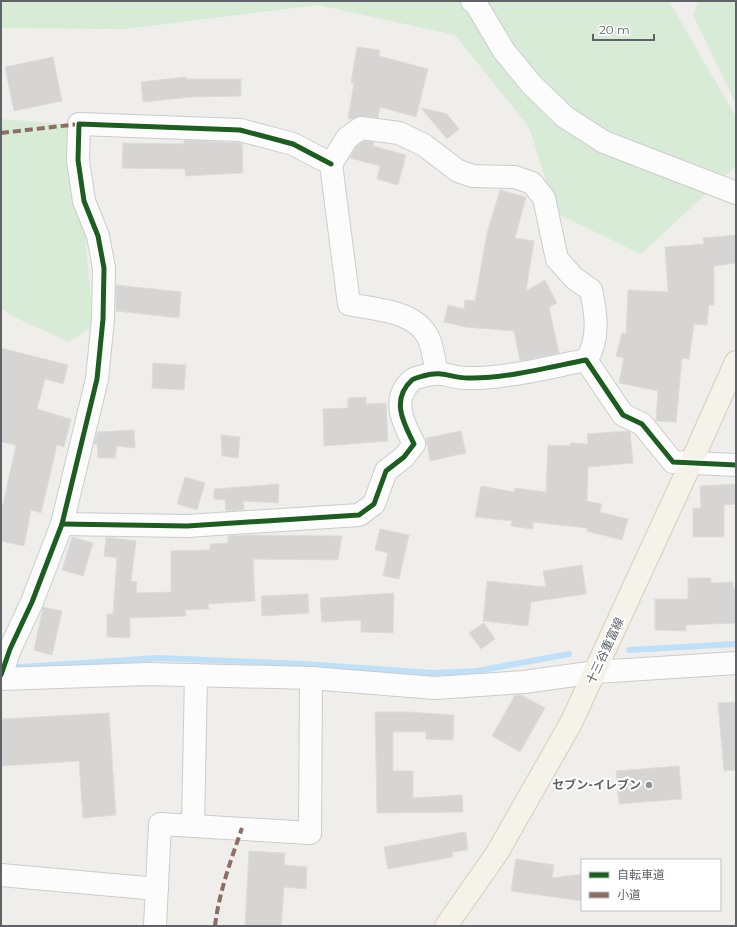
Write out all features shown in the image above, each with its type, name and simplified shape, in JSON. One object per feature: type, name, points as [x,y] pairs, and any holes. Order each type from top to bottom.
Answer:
[{"type":"main road","name":"十三谷重富線","points":[[446,926],[497,853],[571,723],[596,672],[736,362]]},
{"type":"street","points":[[472,1],[476,4],[504,51],[531,84],[565,117],[604,142],[736,193]]},
{"type":"street","points":[[1,675],[10,649],[32,602],[62,524],[97,379],[103,319],[104,268],[98,236],[84,201],[78,160],[79,124],[240,130],[293,144],[331,164]]},
{"type":"street","points":[[62,524],[187,526],[359,515],[374,504],[386,471],[404,457],[414,444],[401,417],[400,403],[404,391],[412,380],[436,373],[468,378],[519,373],[586,360],[592,352],[597,318],[591,290],[574,278],[557,259],[544,198],[532,183],[515,177],[473,176],[458,171],[424,146],[399,133],[378,129],[361,128],[346,138],[331,164],[349,304],[409,317],[420,325],[429,338],[436,373]]},
{"type":"street","points":[[586,360],[624,415],[642,424],[673,462],[736,465]]},
{"type":"street","points":[[1,679],[148,674],[311,678],[435,688],[524,682],[596,672],[736,663]]},
{"type":"street","points":[[193,825],[196,675]]},
{"type":"street","points":[[155,926],[160,824],[310,833],[311,678]]},
{"type":"street","points":[[1,875],[157,888]]},
{"type":"green space","points":[[1,1],[669,1],[736,117],[736,166],[641,254],[556,213],[529,127],[455,35],[318,5],[125,29],[1,28]]},
{"type":"green space","points":[[699,1],[736,1],[736,104],[693,15]]},
{"type":"green space","points":[[1,119],[76,125],[93,326],[69,342],[12,316],[1,308]]},
{"type":"building","points":[[357,47],[380,50],[379,56],[428,69],[416,117],[380,107],[378,118],[363,116],[352,119],[348,118],[354,83],[351,83]]},
{"type":"building","points":[[53,57],[62,101],[14,111],[5,67]]},
{"type":"building","points":[[186,77],[186,79],[241,79],[241,96],[192,97],[143,102],[141,82]]},
{"type":"building","points":[[421,108],[447,114],[459,129],[447,139]]},
{"type":"building","points":[[184,140],[242,143],[243,173],[186,176],[185,169],[122,168],[123,143],[184,144]]},
{"type":"building","points":[[364,141],[374,142],[373,146],[406,155],[398,185],[377,179],[380,166],[350,158],[356,147]]},
{"type":"building","points":[[500,190],[526,197],[515,238],[534,241],[526,291],[545,280],[557,303],[549,307],[559,353],[520,361],[514,331],[465,327],[444,322],[448,305],[464,309],[465,300],[475,301],[487,233]]},
{"type":"building","points":[[736,235],[736,263],[714,266],[714,305],[709,305],[707,325],[694,324],[689,359],[682,358],[676,422],[656,421],[658,391],[619,383],[624,358],[616,356],[622,333],[626,334],[628,290],[668,292],[665,247],[704,244],[703,238]]},
{"type":"building","points":[[116,285],[181,292],[179,318],[116,311]]},
{"type":"building","points":[[1,348],[68,365],[63,384],[45,379],[37,409],[71,419],[64,447],[57,445],[41,513],[31,510],[24,546],[1,541],[1,513],[16,445],[1,442]]},
{"type":"building","points":[[153,363],[186,365],[184,390],[152,388]]},
{"type":"building","points":[[366,397],[366,404],[386,403],[388,441],[324,446],[323,409],[348,408],[348,398]]},
{"type":"building","points":[[134,430],[135,448],[117,446],[115,458],[98,458],[97,444],[94,444],[97,432]]},
{"type":"building","points":[[461,431],[466,453],[430,461],[426,438]]},
{"type":"building","points":[[630,432],[633,463],[588,467],[587,501],[602,504],[600,512],[628,519],[622,540],[587,531],[587,528],[533,522],[533,529],[511,526],[512,521],[475,517],[481,486],[514,492],[515,488],[546,492],[548,445],[570,446],[570,443],[588,444],[587,434]]},
{"type":"building","points":[[221,435],[240,437],[238,458],[222,456]]},
{"type":"building","points":[[185,477],[205,483],[197,510],[177,504]]},
{"type":"building","points":[[279,484],[278,503],[243,501],[244,510],[226,511],[225,500],[214,499],[214,489]]},
{"type":"building","points":[[736,484],[736,504],[724,505],[724,537],[693,537],[693,508],[701,508],[700,486]]},
{"type":"building","points":[[380,529],[409,535],[399,579],[383,576],[388,553],[375,550]]},
{"type":"building","points":[[228,536],[342,536],[338,560],[253,559],[255,601],[208,604],[209,609],[185,610],[186,616],[130,618],[130,638],[107,637],[107,614],[113,614],[117,558],[104,556],[106,537],[136,541],[131,581],[137,582],[136,593],[171,592],[171,551],[210,550],[210,544],[228,543]]},
{"type":"building","points":[[72,537],[93,543],[83,576],[62,570]]},
{"type":"building","points":[[582,565],[586,594],[531,602],[528,626],[483,621],[487,581],[546,587],[543,571]]},
{"type":"building","points":[[688,578],[711,578],[711,583],[733,582],[733,588],[736,588],[736,623],[686,625],[686,631],[655,630],[655,599],[688,599]]},
{"type":"building","points":[[394,593],[393,633],[361,632],[361,620],[322,622],[320,598]]},
{"type":"building","points":[[308,594],[309,613],[262,616],[261,596]]},
{"type":"building","points":[[43,607],[62,611],[52,655],[34,650]]},
{"type":"building","points":[[484,623],[495,639],[481,649],[469,633]]},
{"type":"building","points":[[515,695],[521,695],[545,708],[520,752],[492,736]]},
{"type":"building","points":[[736,702],[736,770],[724,771],[718,703]]},
{"type":"building","points":[[375,712],[408,712],[454,715],[453,740],[426,739],[426,732],[393,732],[393,771],[413,771],[413,798],[462,795],[463,812],[377,813]]},
{"type":"building","points":[[109,713],[116,815],[83,818],[79,761],[1,766],[1,719]]},
{"type":"building","name":"セブン-イレブン","points":[[679,766],[682,799],[619,804],[616,771]]},
{"type":"building","points":[[464,832],[466,833],[468,850],[452,852],[453,857],[388,869],[384,847]]},
{"type":"building","points":[[249,851],[285,853],[284,865],[307,867],[306,889],[284,887],[281,926],[245,926]]},
{"type":"building","points":[[516,859],[554,865],[552,878],[581,874],[581,901],[511,891]]},
{"type":"waterway","points":[[629,650],[736,644]]},
{"type":"waterway","points":[[9,666],[21,667],[158,658],[305,664],[433,673],[477,671],[569,654]]},
{"type":"marked path","points":[[1,133],[79,124]]},
{"type":"marked path","points":[[215,926],[222,888],[242,828]]},
{"type":"cycle path","points":[[1,675],[10,649],[32,602],[62,524],[97,379],[103,319],[104,268],[98,236],[84,201],[78,160],[79,124],[240,130],[293,144],[331,164]]},
{"type":"cycle path","points":[[62,524],[187,526],[359,515],[374,504],[386,471],[404,457],[414,444],[403,420],[400,404],[405,388],[413,379],[430,374],[441,374],[461,378],[497,377],[586,360],[623,415],[642,424],[673,462],[736,465]]},
{"type":"place","name":"セブン-イレブン","points":[[649,785]]}]
